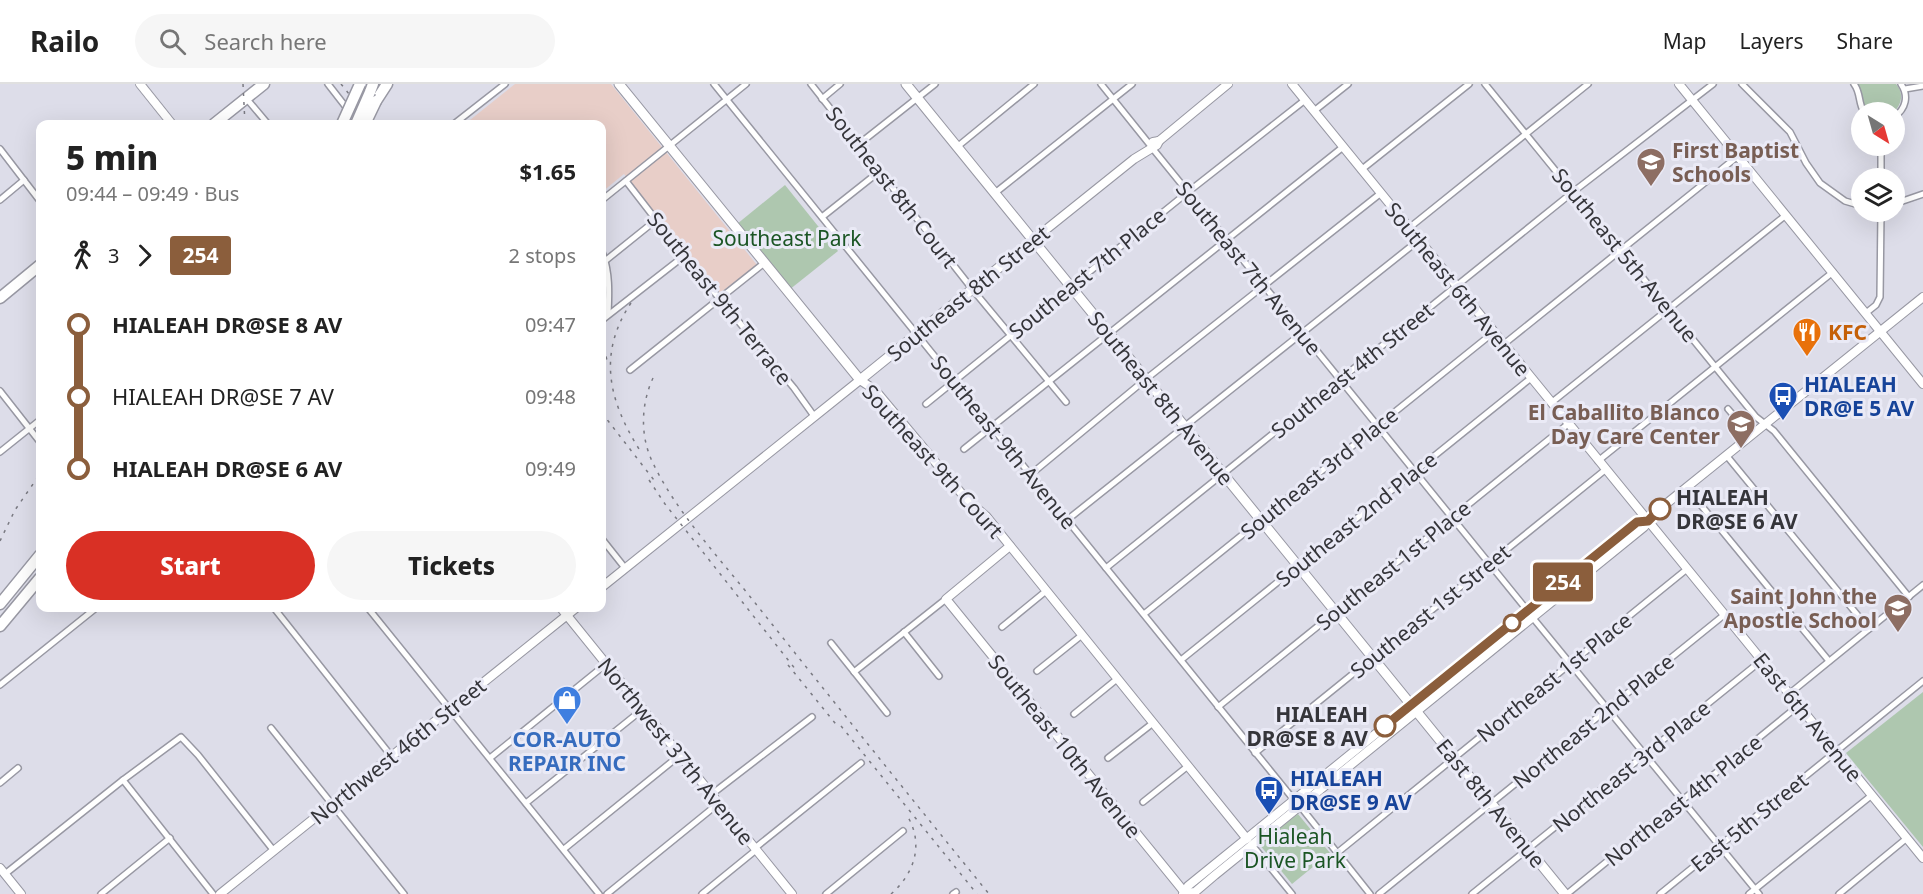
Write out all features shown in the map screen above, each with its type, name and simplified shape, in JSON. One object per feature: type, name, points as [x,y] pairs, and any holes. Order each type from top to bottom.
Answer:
[{"type":"highway","points":[[219,120],[264,84]]},
{"type":"highway","points":[[344,120],[360,84]]},
{"type":"highway","points":[[360,120],[373,92],[387,84]]},
{"type":"highway","points":[[366,120],[373,92]]},
{"type":"highway","points":[[0,298],[36,268]]},
{"type":"highway","points":[[0,604],[36,560]]},
{"type":"highway","points":[[0,626],[36,583]]},
{"type":"main road","name":"Southeast 9th Court","points":[[619,84],[763,264],[860,380]]},
{"type":"main road","name":"Southeast 8th Avenue","points":[[906,84],[1414,708]]},
{"type":"main road","name":"Southeast 8th Street","points":[[860,380],[1033,240]]},
{"type":"main road","name":"East 8th Avenue","points":[[1414,708],[1566,894]]},
{"type":"street","points":[[140,84],[169,120]]},
{"type":"street","points":[[328,84],[355,120]]},
{"type":"street","points":[[459,120],[505,84]]},
{"type":"street","name":"Southeast 9th Avenue","points":[[714,84],[1370,894]]},
{"type":"street","points":[[606,198],[746,84]]},
{"type":"street","name":"Southeast 8th Court","points":[[811,84],[973,290],[1066,402]]},
{"type":"street","points":[[822,99],[840,84]]},
{"type":"street","points":[[859,144],[935,84]]},
{"type":"street","points":[[957,147],[1034,84]]},
{"type":"street","name":"Southeast 7th Avenue","points":[[1101,84],[1149,149],[1188,192],[1757,892]]},
{"type":"street","points":[[995,194],[1132,84]]},
{"type":"street","name":"Southeast 8th Street","points":[[1033,240],[1228,84]]},
{"type":"street","name":"Southeast 6th Avenue","points":[[1292,84],[1648,521]]},
{"type":"street","points":[[1314,111],[1348,84]]},
{"type":"street","points":[[1361,170],[1469,84]]},
{"type":"street","name":"Southeast 5th Avenue","points":[[1485,84],[1756,417],[1779,438],[1909,597]]},
{"type":"street","points":[[1409,228],[1588,84]]},
{"type":"street","points":[[1679,84],[1923,384]]},
{"type":"street","name":"Southeast 4th Street","points":[[1106,568],[1456,286],[1713,84]]},
{"type":"street","points":[[1742,84],[1790,132],[1808,168],[1820,183],[1851,203]]},
{"type":"street","points":[[1854,84],[1859,91],[1859,102]]},
{"type":"street","points":[[1904,102],[1903,87],[1923,86]]},
{"type":"street","points":[[246,98],[265,120]]},
{"type":"street","name":"Southeast 7th Place","points":[[926,404],[1305,100]]},
{"type":"street","points":[[964,449],[1343,147]]},
{"type":"street","points":[[0,149],[36,196]]},
{"type":"street","points":[[1504,344],[1738,156]]},
{"type":"street","points":[[822,218],[880,171]]},
{"type":"street","points":[[0,200],[24,180]]},
{"type":"street","name":"Southeast 9th Terrace","points":[[626,181],[684,256],[794,388],[814,416]]},
{"type":"street","points":[[1030,474],[1146,379],[1381,194]]},
{"type":"street","points":[[1905,200],[1923,194]]},
{"type":"street","points":[[1551,403],[1786,215]]},
{"type":"street","points":[[606,260],[656,220]]},
{"type":"street","points":[[1866,312],[1877,303],[1880,297],[1881,222]]},
{"type":"street","points":[[1067,520],[1419,240]]},
{"type":"street","points":[[608,314],[684,256]]},
{"type":"street","points":[[630,370],[763,264]]},
{"type":"street","points":[[606,268],[608,314]]},
{"type":"street","points":[[1598,461],[1833,272]]},
{"type":"street","points":[[1184,894],[1195,892],[1297,803],[1530,614],[1644,527],[1648,521],[1726,455],[1923,297]]},
{"type":"street","name":"Southeast 3rd Place","points":[[1144,614],[1494,332]]},
{"type":"street","name":"Southeast 2nd Place","points":[[1181,660],[1531,378]]},
{"type":"street","name":"Southeast 8th Street","points":[[625,568],[860,380]]},
{"type":"street","name":"Southeast 9th Court","points":[[860,380],[875,390],[967,501],[986,516],[1252,842]]},
{"type":"street","points":[[0,391],[36,436]]},
{"type":"street","points":[[1728,409],[1750,436]]},
{"type":"street","points":[[0,452],[36,423]]},
{"type":"street","name":"Southeast 1st Place","points":[[1218,707],[1568,424]]},
{"type":"street","points":[[1726,455],[1869,629]]},
{"type":"street","name":"Southeast 1st Street","points":[[1255,753],[1605,470]]},
{"type":"street","points":[[1686,488],[1829,662]]},
{"type":"street","points":[[1530,614],[1575,572],[1637,522],[1648,521]]},
{"type":"street","name":"East 6th Avenue","points":[[1648,521],[1923,858]]},
{"type":"street","points":[[606,544],[625,568],[606,584]]},
{"type":"street","points":[[855,672],[1010,546]]},
{"type":"street","name":"Northeast 1st Place","points":[[1337,853],[1687,569]]},
{"type":"street","points":[[1789,694],[1923,585]]},
{"type":"street","points":[[1002,627],[1046,591]]},
{"type":"street","name":"Southeast 10th Avenue","points":[[946,599],[1184,894]]},
{"type":"street","points":[[0,685],[91,612]]},
{"type":"street","points":[[277,612],[392,757]]},
{"type":"street","points":[[371,612],[599,894]]},
{"type":"street","name":"Northwest 46th Street","points":[[220,894],[392,757],[563,612]]},
{"type":"street","name":"Northwest 37th Avenue","points":[[565,612],[792,894]]},
{"type":"street","name":"Northeast 2nd Place","points":[[1378,894],[1724,615]]},
{"type":"street","points":[[904,632],[939,676]]},
{"type":"street","points":[[1037,671],[1082,635]]},
{"type":"street","points":[[831,643],[887,713]]},
{"type":"street","name":"Northeast 3rd Place","points":[[1472,894],[1761,660]]},
{"type":"street","points":[[490,758],[606,663]]},
{"type":"street","points":[[1074,714],[1117,679]]},
{"type":"street","name":"East 5th Street","points":[[1660,894],[1923,681]]},
{"type":"street","name":"Northeast 4th Place","points":[[1566,894],[1798,706]]},
{"type":"street","points":[[1297,803],[1327,773],[1414,708]]},
{"type":"street","points":[[526,802],[643,709]]},
{"type":"street","points":[[712,794],[812,717]]},
{"type":"street","points":[[1108,758],[1153,723]]},
{"type":"street","points":[[271,728],[402,894]]},
{"type":"street","points":[[21,894],[3,871],[181,737],[274,851]]},
{"type":"street","points":[[564,849],[680,754]]},
{"type":"street","points":[[702,894],[861,763]]},
{"type":"street","points":[[1143,802],[1188,766]]},
{"type":"street","points":[[0,783],[18,768]]},
{"type":"street","points":[[123,780],[213,894]]},
{"type":"street","points":[[1749,894],[1757,892],[1872,795]]},
{"type":"street","points":[[607,894],[719,803]]},
{"type":"street","points":[[826,894],[903,831]]},
{"type":"street","points":[[101,894],[170,838]]},
{"type":"street","points":[[1839,894],[1907,838]]},
{"type":"street","points":[[1252,842],[1292,894]]},
{"type":"shaded area","points":[[515,84],[611,84],[757,265],[720,293],[624,174],[606,189],[606,120],[470,120]]},
{"type":"green space","points":[[1856,84],[1896,84],[1899,87],[1901,98],[1900,102],[1863,102]]},
{"type":"green space","name":"Southeast Park","points":[[785,185],[838,251],[789,290],[737,224]]},
{"type":"green space","points":[[1923,692],[1923,847],[1846,753]]},
{"type":"green space","name":"Hialeah Drive Park","points":[[1298,814],[1330,853],[1292,884],[1259,844]]},
{"type":"railway","points":[[243,84],[245,120]]},
{"type":"railway","points":[[341,84],[370,120]]},
{"type":"railway","points":[[631,303],[620,322],[614,341],[611,377],[620,413],[639,449]]},
{"type":"railway","points":[[606,356],[608,365]]},
{"type":"railway","points":[[653,378],[644,409],[645,441],[652,461],[673,498],[700,535],[989,894]]},
{"type":"railway","points":[[606,418],[657,484]]},
{"type":"railway","points":[[0,541],[15,510],[36,480]]},
{"type":"railway","points":[[649,480],[665,504],[796,670]]},
{"type":"railway","points":[[788,665],[839,728]]},
{"type":"railway","points":[[841,726],[977,894]]},
{"type":"railway","points":[[891,894],[906,877],[914,858],[915,838],[908,817]]},
{"type":"bus line","name":"254","points":[[1385,726],[1637,522],[1648,521],[1660,509]]},
{"type":"place","name":"First Baptist Schools","points":[[1651,188]]},
{"type":"place","name":"KFC","points":[[1807,358]]},
{"type":"place","name":"HIALEAH DR@E 5 AV","points":[[1783,422]]},
{"type":"place","name":"El Caballito Blanco Day Care Center","points":[[1741,450]]},
{"type":"place","name":"HIALEAH DR@SE 6 AV","points":[[1660,509]]},
{"type":"place","name":"Saint John the Apostle School","points":[[1898,634]]},
{"type":"place","name":"COR-AUTO REPAIR INC","points":[[567,726]]},
{"type":"place","name":"HIALEAH DR@SE 8 AV","points":[[1385,726]]},
{"type":"place","name":"HIALEAH DR@SE 9 AV","points":[[1269,816]]}]
